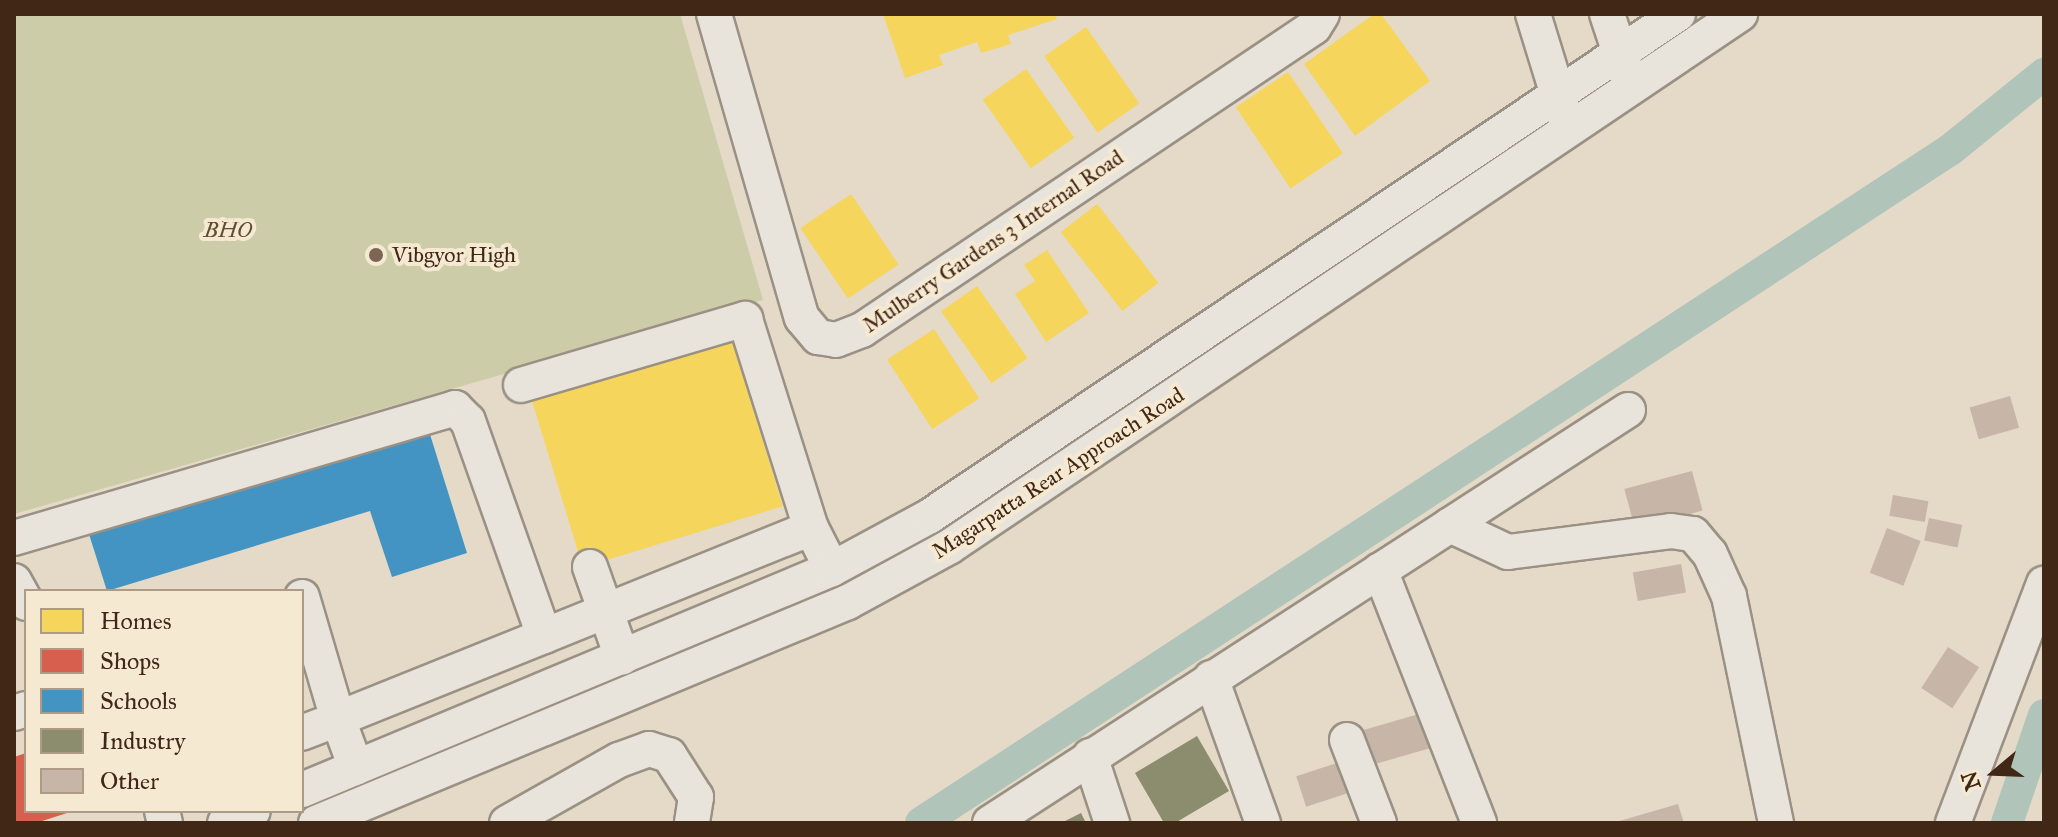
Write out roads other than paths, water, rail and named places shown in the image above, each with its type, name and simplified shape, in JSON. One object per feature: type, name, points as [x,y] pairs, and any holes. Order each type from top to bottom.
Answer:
[{"type":"street","name":"Mulberry Gardens 3 Internal Road","points":[[714,14],[802,318],[818,337],[836,340],[862,330],[1247,72],[1314,27],[1322,14]]},
{"type":"street","points":[[1533,14],[1570,130]]},
{"type":"street","points":[[1607,14],[1632,89]]},
{"type":"street","name":"Magarpatta Rear Approach Road","points":[[304,789],[832,569],[930,516],[1678,14]]},
{"type":"street","name":"Magarpatta Rear Approach Road","points":[[316,823],[848,602],[949,547],[1740,14]]},
{"type":"street","points":[[521,385],[745,319],[811,528],[832,569]]},
{"type":"street","points":[[14,538],[433,410],[455,408],[468,421],[544,636]]},
{"type":"street","points":[[990,823],[1628,410]]},
{"type":"street","points":[[1450,525],[1508,552],[1671,531],[1693,534],[1710,554],[1729,596],[1776,823]]},
{"type":"street","points":[[304,732],[811,528]]},
{"type":"street","points":[[590,567],[622,657]]},
{"type":"street","points":[[1380,570],[1479,823]]},
{"type":"street","points":[[14,581],[24,599]]},
{"type":"street","points":[[1953,823],[2044,584]]},
{"type":"street","points":[[304,605],[356,768]]},
{"type":"street","points":[[1211,678],[1263,823]]},
{"type":"street","points":[[1347,740],[1379,823]]},
{"type":"street","points":[[507,823],[619,760],[649,749],[669,755],[696,797],[692,823]]},
{"type":"street","points":[[1090,756],[1112,823]]},
{"type":"street","points":[[225,823],[248,813]]},
{"type":"waterway","points":[[921,823],[1950,150],[2044,74]]},
{"type":"waterway","points":[[2007,823],[2044,715]]},
{"type":"place","name":"Vibgyor High","points":[[376,255]]},
{"type":"park label","name":"BHO","points":[[228,230]]}]
